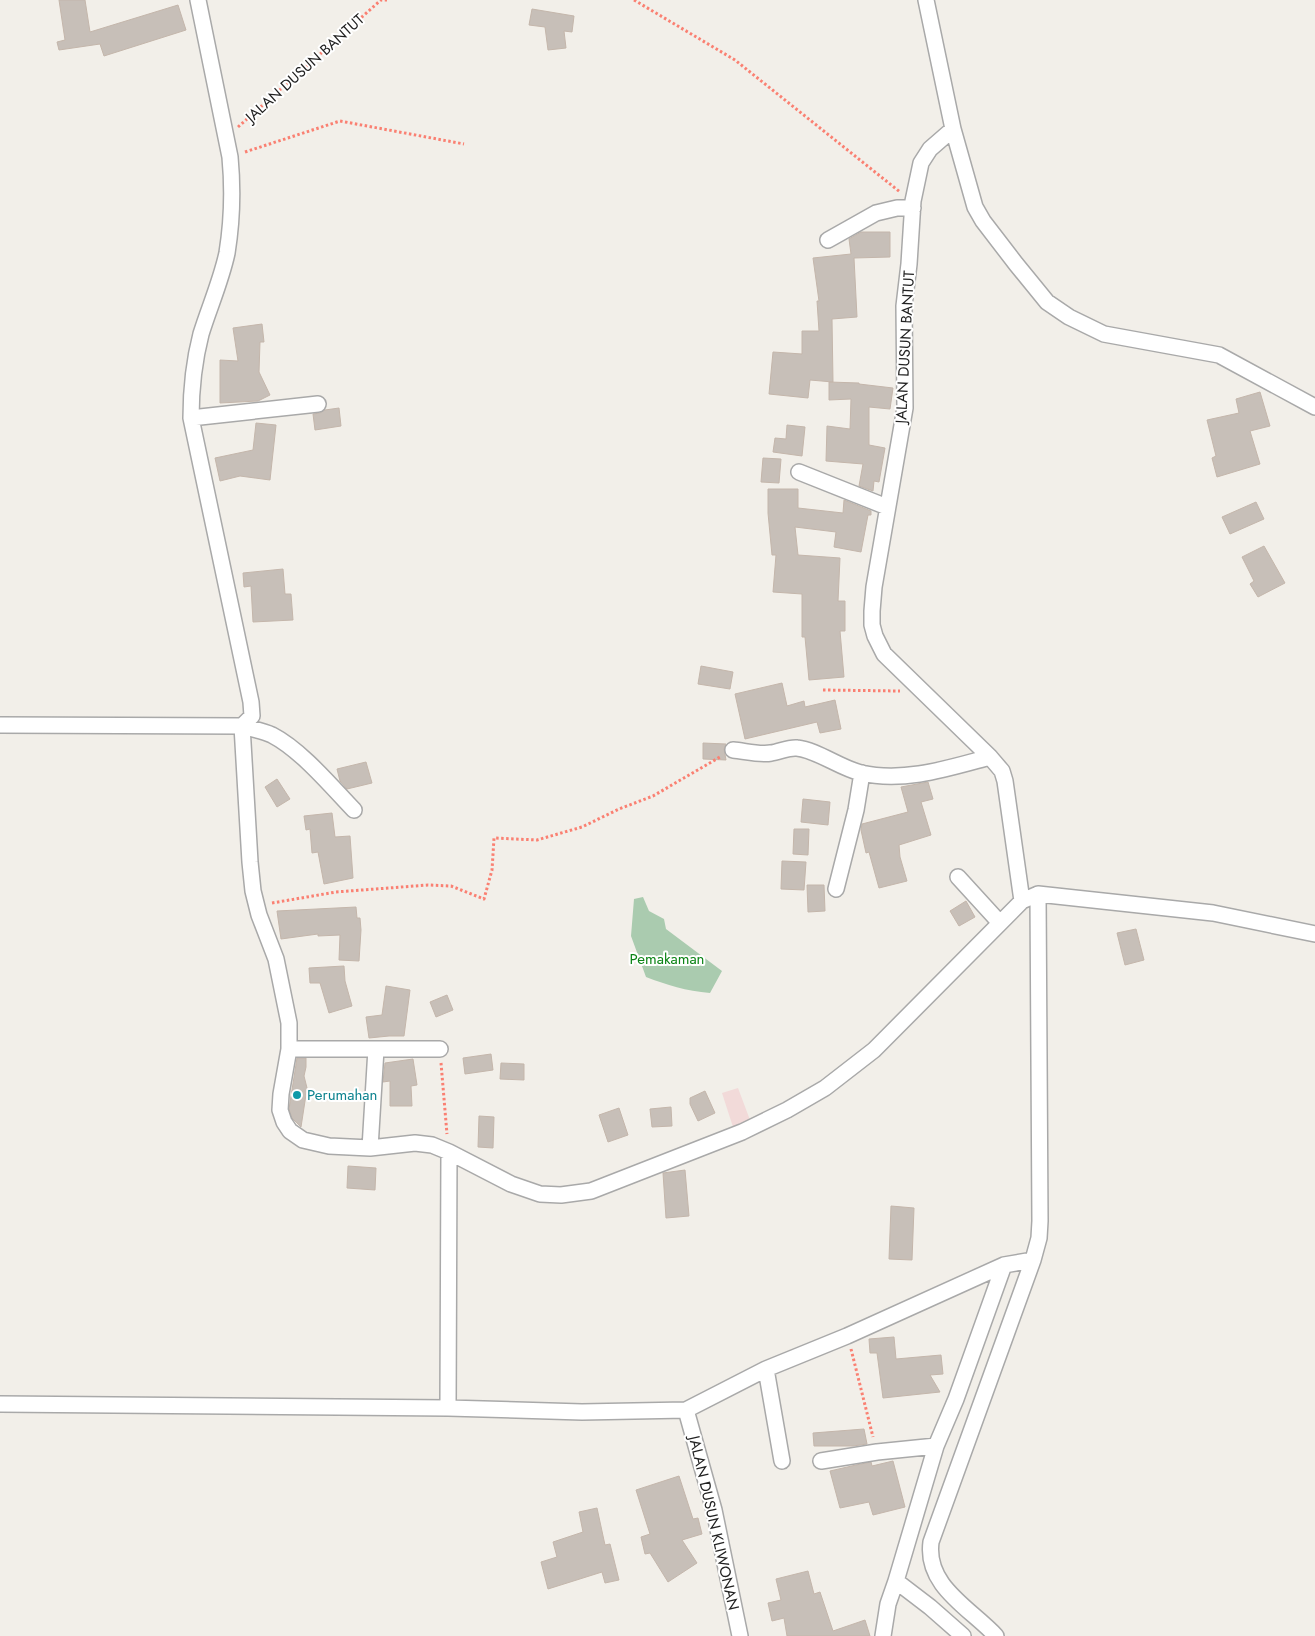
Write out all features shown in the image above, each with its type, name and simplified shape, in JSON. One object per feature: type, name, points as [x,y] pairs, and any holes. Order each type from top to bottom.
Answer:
[{"type":"street","points":[[198,0],[230,157],[232,177],[226,254],[200,336],[191,393],[192,418],[251,702],[252,716],[242,726],[250,862],[257,906],[276,959],[286,1002],[289,1023],[289,1049],[280,1110],[284,1122],[290,1131],[303,1140],[329,1146],[370,1148],[415,1143],[432,1145],[511,1184],[540,1194],[561,1195],[591,1191],[742,1132],[787,1110],[825,1088],[874,1050],[1022,901],[1038,894],[1213,914],[1315,934]]},
{"type":"street","points":[[926,0],[953,129],[975,207],[983,221],[1047,302],[1070,317],[1104,334],[1218,355],[1315,407]]},
{"type":"street","name":"JALAN DUSUN BANTUT","points":[[953,129],[930,149],[921,163],[913,205],[904,306],[905,408],[874,587],[872,625],[878,645],[884,654],[1002,771],[1022,901]]},
{"type":"street","points":[[828,240],[876,213],[913,205]]},
{"type":"street","points":[[192,418],[318,404]]},
{"type":"street","points":[[799,472],[887,507]]},
{"type":"street","points":[[0,725],[242,726],[270,734],[283,741],[354,810]]},
{"type":"street","points":[[733,750],[764,754],[797,748],[808,750],[836,764],[862,773],[892,777],[934,772],[990,758]]},
{"type":"street","points":[[836,889],[856,810],[862,773]]},
{"type":"street","points":[[958,877],[1000,923]]},
{"type":"street","points":[[996,1636],[941,1584],[932,1566],[930,1553],[931,1542],[1028,1261],[1039,1238],[1038,894]]},
{"type":"street","points":[[289,1049],[440,1049]]},
{"type":"street","points":[[370,1148],[376,1049]]},
{"type":"street","points":[[448,1408],[449,1152]]},
{"type":"street","points":[[0,1404],[448,1408],[582,1412],[686,1410],[766,1369],[848,1336],[1004,1266],[1028,1261]]},
{"type":"street","points":[[883,1636],[888,1604],[936,1446],[956,1399],[1004,1266]]},
{"type":"street","points":[[766,1369],[782,1461]]},
{"type":"street","name":"JALAN DUSUN KLIWONAN","points":[[686,1410],[720,1538],[740,1636]]},
{"type":"street","points":[[821,1461],[877,1452],[936,1446]]},
{"type":"street","points":[[896,1581],[963,1636]]},
{"type":"street","points":[[968,1636],[980,1621]]},
{"type":"path","name":"JALAN DUSUN BANTUT","points":[[225,139],[381,0],[387,0]]},
{"type":"path","points":[[634,0],[735,60],[913,205]]},
{"type":"path","points":[[230,157],[340,121],[464,144]]},
{"type":"path","points":[[823,690],[923,691]]},
{"type":"path","points":[[257,906],[336,892],[428,885],[451,886],[484,900],[492,870],[494,838],[537,840],[582,827],[618,809],[653,796],[733,750]]},
{"type":"path","points":[[440,1049],[449,1152]]},
{"type":"path","points":[[848,1336],[877,1452]]},
{"type":"shaded area","points":[[738,1088],[750,1120],[733,1127],[722,1093]]},
{"type":"green space","name":"Pemakaman","points":[[643,897],[649,911],[664,919],[666,929],[722,971],[710,993],[661,983],[646,977],[631,936],[634,899]]},
{"type":"building","points":[[59,0],[85,0],[90,32],[178,5],[186,30],[104,56],[100,44],[59,50],[57,42],[65,40]]},
{"type":"building","points":[[532,9],[574,16],[572,32],[564,31],[566,48],[548,50],[545,27],[529,25]]},
{"type":"building","points":[[861,232],[890,232],[890,257],[854,258],[857,317],[832,319],[833,382],[810,380],[808,398],[769,394],[773,352],[802,354],[802,331],[819,331],[817,301],[819,301],[813,258],[851,254],[849,239]]},
{"type":"building","points":[[262,324],[264,342],[260,342],[259,372],[270,395],[258,401],[220,403],[220,360],[238,361],[233,328]]},
{"type":"building","points":[[829,382],[859,383],[893,388],[890,409],[869,407],[869,445],[885,448],[879,482],[874,481],[873,491],[859,486],[863,464],[826,461],[827,426],[850,429],[851,399],[829,400]]},
{"type":"building","points":[[1260,392],[1270,426],[1250,431],[1260,464],[1217,477],[1212,458],[1216,456],[1207,420],[1239,413],[1236,399]]},
{"type":"building","points":[[339,408],[341,426],[315,430],[313,414]]},
{"type":"building","points":[[256,423],[276,425],[270,480],[240,476],[220,481],[215,458],[253,450]]},
{"type":"building","points":[[787,425],[805,427],[802,456],[773,452],[775,438],[786,439]]},
{"type":"building","points":[[763,458],[781,459],[779,483],[761,482]]},
{"type":"building","points":[[768,489],[798,489],[798,508],[843,513],[844,500],[871,511],[871,515],[868,515],[861,552],[834,547],[836,532],[795,527],[798,555],[840,558],[838,601],[845,601],[845,631],[840,631],[844,677],[809,680],[805,637],[802,637],[802,594],[773,592],[776,555],[772,555]]},
{"type":"building","points":[[1256,502],[1264,519],[1230,534],[1222,517]]},
{"type":"building","points":[[1264,546],[1285,583],[1258,597],[1250,584],[1254,581],[1242,557]]},
{"type":"building","points":[[283,569],[285,594],[291,594],[293,620],[253,622],[251,586],[244,587],[243,573]]},
{"type":"building","points":[[701,666],[733,672],[730,689],[698,684]]},
{"type":"building","points":[[782,683],[787,706],[804,701],[805,707],[835,700],[841,729],[820,733],[817,722],[745,739],[735,694]]},
{"type":"building","points":[[703,743],[726,744],[724,749],[726,760],[703,759]]},
{"type":"building","points":[[366,762],[372,783],[347,789],[340,781],[337,769]]},
{"type":"building","points":[[277,779],[290,799],[277,807],[265,787]]},
{"type":"building","points":[[928,782],[933,799],[921,802],[931,835],[899,845],[900,857],[907,881],[879,888],[869,852],[866,853],[861,830],[862,824],[908,812],[901,787]]},
{"type":"building","points":[[803,799],[830,802],[828,825],[801,822]]},
{"type":"building","points":[[332,813],[335,837],[350,836],[353,878],[324,884],[318,852],[312,853],[310,829],[306,830],[304,816]]},
{"type":"building","points":[[794,829],[809,829],[808,855],[793,854]]},
{"type":"building","points":[[782,861],[806,862],[804,890],[781,889]]},
{"type":"building","points":[[807,885],[824,885],[825,911],[808,912]]},
{"type":"building","points":[[966,901],[975,917],[959,926],[950,911]]},
{"type":"building","points":[[356,907],[357,918],[360,918],[361,930],[359,961],[339,960],[340,935],[318,936],[318,934],[281,939],[277,911]]},
{"type":"building","points":[[1136,929],[1144,960],[1125,965],[1117,933]]},
{"type":"building","points":[[344,966],[345,981],[352,1006],[329,1013],[320,983],[310,983],[309,968]]},
{"type":"building","points":[[386,986],[410,990],[404,1036],[369,1038],[366,1017],[382,1015]]},
{"type":"building","points":[[447,995],[453,1010],[436,1017],[430,1002]]},
{"type":"building","points":[[491,1054],[493,1070],[465,1074],[463,1058]]},
{"type":"building","points":[[297,1058],[306,1058],[304,1076],[307,1088],[301,1127],[292,1118],[289,1109]]},
{"type":"building","points":[[413,1059],[417,1085],[411,1086],[412,1106],[390,1106],[390,1081],[383,1082],[385,1063]]},
{"type":"building","points":[[501,1063],[524,1064],[524,1080],[500,1079]]},
{"type":"building","points":[[705,1091],[715,1113],[698,1121],[690,1104],[690,1098]]},
{"type":"building","points":[[671,1107],[672,1126],[652,1127],[650,1109]]},
{"type":"building","points":[[619,1108],[628,1135],[608,1142],[599,1115]]},
{"type":"building","points":[[479,1116],[494,1117],[493,1148],[478,1147]]},
{"type":"building","points":[[348,1166],[376,1168],[375,1190],[347,1188]]},
{"type":"building","points":[[685,1170],[689,1216],[666,1218],[663,1173]]},
{"type":"building","points":[[891,1206],[914,1208],[912,1260],[889,1259]]},
{"type":"building","points":[[894,1337],[896,1359],[941,1355],[943,1374],[930,1375],[940,1392],[883,1398],[877,1353],[870,1353],[869,1339]]},
{"type":"building","points":[[864,1429],[867,1444],[814,1446],[813,1433]]},
{"type":"building","points":[[893,1461],[905,1507],[873,1515],[869,1502],[840,1508],[830,1471],[871,1462],[872,1466]]},
{"type":"building","points":[[679,1476],[693,1519],[698,1518],[702,1534],[682,1540],[697,1563],[668,1582],[650,1553],[645,1554],[641,1537],[650,1534],[636,1490]]},
{"type":"building","points":[[597,1508],[605,1545],[610,1544],[619,1580],[605,1583],[602,1572],[548,1589],[541,1562],[557,1557],[553,1542],[583,1532],[579,1512]]},
{"type":"building","points":[[808,1571],[814,1594],[820,1592],[833,1631],[865,1620],[870,1636],[787,1636],[784,1618],[772,1621],[768,1603],[781,1600],[776,1579]]},
{"type":"place","name":"Perumahan","points":[[297,1095]]}]
